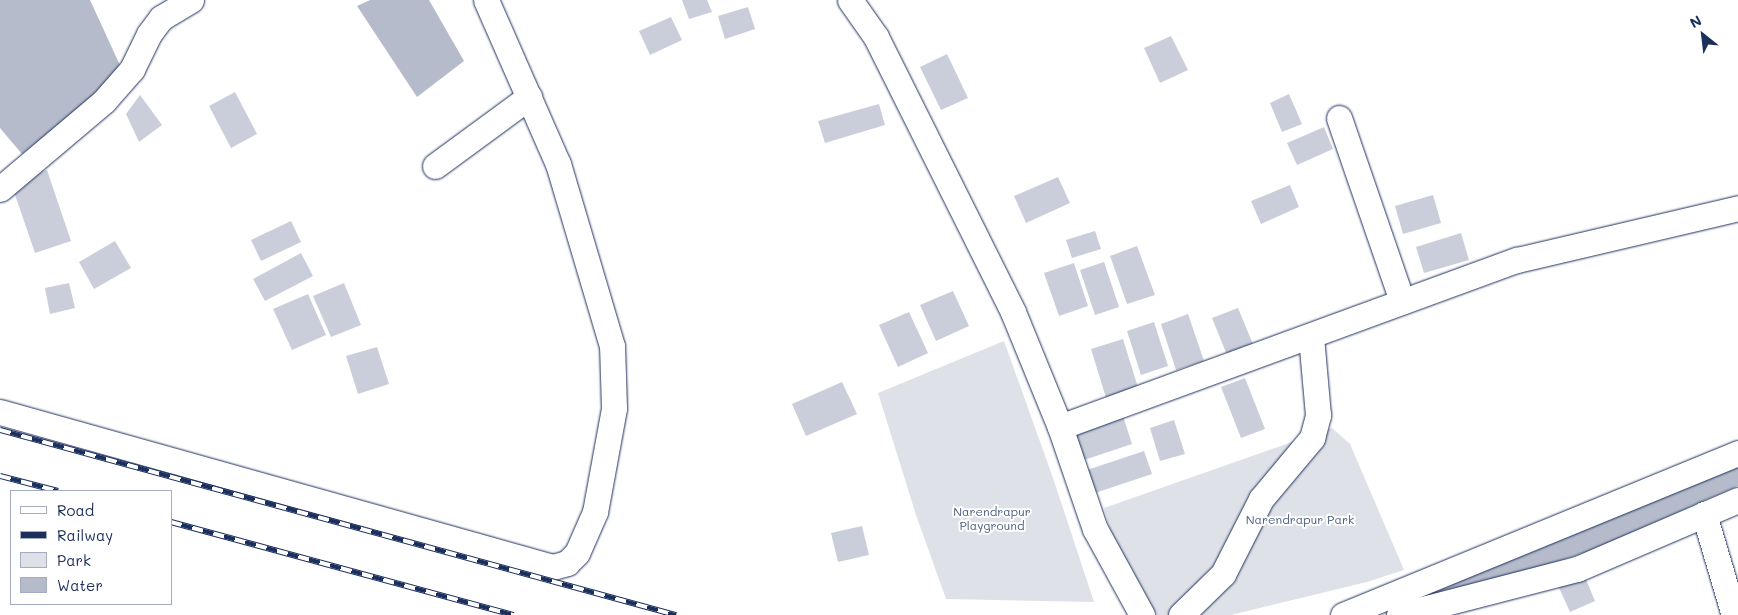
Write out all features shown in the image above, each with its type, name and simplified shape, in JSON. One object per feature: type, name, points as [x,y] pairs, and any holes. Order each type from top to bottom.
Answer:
[{"type":"street","points":[[0,189],[104,101],[132,69],[149,34],[161,18],[191,0]]},
{"type":"street","points":[[0,412],[554,567],[567,563],[577,553],[595,512],[614,408],[615,376],[612,346],[558,164],[486,0]]},
{"type":"street","points":[[850,0],[876,37],[1012,312],[1060,426],[1095,529],[1142,615]]},
{"type":"street","points":[[435,166],[529,97]]},
{"type":"street","points":[[1339,118],[1402,300]]},
{"type":"street","points":[[1060,426],[1311,338],[1402,300],[1517,260],[1738,208]]},
{"type":"street","points":[[1181,615],[1223,574],[1261,498],[1312,438],[1318,400],[1311,338]]},
{"type":"street","points":[[1343,615],[1738,453]]},
{"type":"street","points":[[1399,615],[1577,569],[1738,500]]},
{"type":"street","points":[[1704,514],[1734,615]]},
{"type":"green space","name":"Narendrapur Playground","points":[[1004,341],[1053,478],[1094,602],[946,599],[916,515],[878,393]]},
{"type":"green space","name":"Narendrapur Park","points":[[1332,428],[1350,444],[1404,570],[1367,582],[1231,615],[1157,615],[1116,550],[1104,508]]},
{"type":"water","points":[[0,0],[90,0],[124,74],[22,154],[0,128]]},
{"type":"water","points":[[370,0],[429,0],[464,61],[417,97],[357,6]]},
{"type":"building","points":[[682,0],[707,0],[712,12],[689,19]]},
{"type":"building","points":[[748,7],[755,29],[725,39],[718,16]]},
{"type":"building","points":[[671,17],[682,40],[650,55],[639,31]]},
{"type":"building","points":[[1171,36],[1188,70],[1160,83],[1144,48]]},
{"type":"building","points":[[947,54],[968,98],[941,110],[920,67]]},
{"type":"building","points":[[235,92],[257,134],[231,148],[209,106]]},
{"type":"building","points":[[1289,94],[1302,124],[1282,132],[1270,103]]},
{"type":"building","points":[[140,95],[162,125],[139,142],[126,114]]},
{"type":"building","points":[[879,104],[885,125],[825,143],[818,121]]},
{"type":"building","points":[[1324,127],[1333,149],[1297,165],[1287,143]]},
{"type":"building","points":[[47,170],[71,241],[35,253],[11,183]]},
{"type":"building","points":[[1058,177],[1070,203],[1026,223],[1014,196]]},
{"type":"building","points":[[1290,185],[1299,207],[1261,224],[1251,201]]},
{"type":"building","points":[[1433,195],[1441,223],[1403,234],[1395,206]]},
{"type":"building","points":[[291,221],[301,242],[261,261],[251,240]]},
{"type":"building","points":[[1095,231],[1101,249],[1072,258],[1066,240]]},
{"type":"building","points":[[1461,233],[1469,260],[1424,273],[1416,247]]},
{"type":"building","points":[[115,241],[131,268],[94,289],[79,262]]},
{"type":"building","points":[[1137,246],[1155,295],[1127,304],[1110,256]]},
{"type":"building","points":[[301,253],[313,276],[265,301],[253,279]]},
{"type":"building","points":[[1104,262],[1119,307],[1095,315],[1080,270]]},
{"type":"building","points":[[1074,263],[1088,306],[1059,316],[1044,273]]},
{"type":"building","points":[[69,283],[75,308],[50,314],[45,288]]},
{"type":"building","points":[[344,283],[361,325],[331,337],[313,296]]},
{"type":"building","points":[[953,291],[969,326],[936,341],[920,305]]},
{"type":"building","points":[[308,294],[326,335],[292,350],[273,309]]},
{"type":"building","points":[[1238,308],[1255,349],[1229,360],[1212,318]]},
{"type":"building","points":[[909,312],[928,353],[898,367],[879,325]]},
{"type":"building","points":[[1188,314],[1204,361],[1176,370],[1161,324]]},
{"type":"building","points":[[1154,322],[1168,366],[1141,375],[1127,331]]},
{"type":"building","points":[[1123,339],[1139,391],[1107,401],[1091,349]]},
{"type":"building","points":[[377,347],[389,384],[358,394],[346,356]]},
{"type":"building","points":[[1245,378],[1265,429],[1241,438],[1221,387]]},
{"type":"building","points":[[842,382],[857,414],[806,436],[792,404]]},
{"type":"building","points":[[1123,416],[1132,444],[1084,460],[1074,433]]},
{"type":"building","points":[[1174,420],[1185,454],[1160,461],[1150,428]]},
{"type":"building","points":[[1144,451],[1152,474],[1092,494],[1084,471]]},
{"type":"building","points":[[862,526],[869,555],[838,562],[831,533]]},
{"type":"building","points":[[1582,570],[1595,601],[1570,612],[1556,581]]},
{"type":"waterway","points":[[1436,589],[1582,540],[1738,472]]},
{"type":"railway","points":[[0,430],[676,615]]},
{"type":"railway","points":[[0,476],[54,490]]},
{"type":"railway","points":[[172,522],[514,615]]}]
